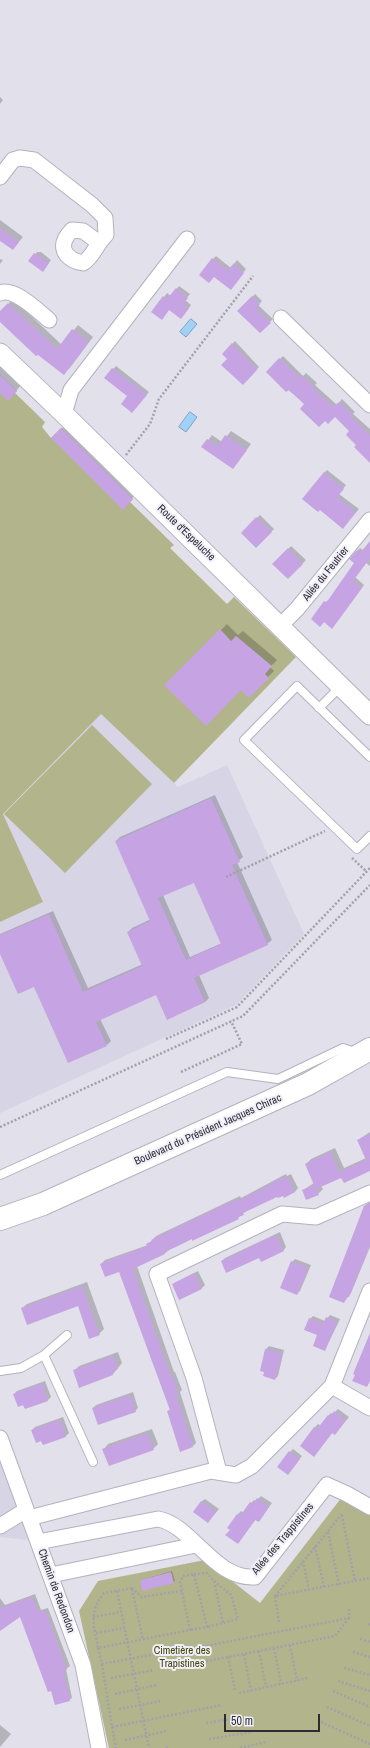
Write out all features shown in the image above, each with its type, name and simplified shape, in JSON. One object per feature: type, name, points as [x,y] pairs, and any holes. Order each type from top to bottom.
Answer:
[{"type":"main road","name":"Boulevard du Président Jacques Chirac","points":[[0,1219],[43,1204],[308,1084],[366,1052]]},
{"type":"main road","name":"Boulevard du Président Jacques Chirac","points":[[0,1230],[43,1204]]},
{"type":"street","points":[[0,177],[13,160],[20,158],[34,160],[92,205],[105,218],[106,235],[98,242]]},
{"type":"street","points":[[64,414],[71,390],[187,239]]},
{"type":"street","points":[[0,293],[5,291],[14,293],[49,320]]},
{"type":"street","points":[[282,318],[370,404]]},
{"type":"street","name":"Route d'Espeluche","points":[[0,354],[118,466],[370,715]]},
{"type":"street","name":"Allée du Feutrier","points":[[280,626],[297,609],[370,520]]},
{"type":"street","points":[[219,1472],[194,1378],[156,1274],[282,1214],[316,1217],[370,1193]]},
{"type":"street","points":[[0,1526],[28,1514],[212,1471],[236,1475],[252,1466],[332,1386],[370,1291]]},
{"type":"street","points":[[332,1386],[370,1408]]},
{"type":"street","name":"Chemin de Redondon","points":[[0,1438],[83,1665],[99,1748]]},
{"type":"street","name":"Allée des Trappistines","points":[[38,1542],[158,1519],[171,1523],[231,1573],[244,1578],[255,1577],[327,1485],[370,1507]]},
{"type":"street","points":[[50,1575],[196,1545]]},
{"type":"lane","points":[[370,757],[297,686],[244,740],[357,849],[370,836]]},
{"type":"lane","points":[[319,708],[340,686]]},
{"type":"lane","points":[[0,1175],[227,1072],[278,1078],[343,1048],[366,1052]]},
{"type":"lane","points":[[0,1371],[21,1368],[44,1355],[67,1336]]},
{"type":"lane","points":[[44,1355],[93,1462]]},
{"type":"path","points":[[118,466],[150,424],[159,399],[253,276]]},
{"type":"path","points":[[226,877],[324,831]]},
{"type":"path","points":[[166,1039],[237,1007],[370,868]]},
{"type":"path","points":[[0,1127],[243,1016],[370,885]]},
{"type":"path","points":[[181,1072],[242,1044],[231,1021]]},
{"type":"path","points":[[279,1622],[275,1596],[315,1545],[328,1532],[342,1514],[355,1582]]},
{"type":"path","points":[[328,1532],[339,1585]]},
{"type":"path","points":[[315,1545],[324,1587]]},
{"type":"path","points":[[303,1560],[309,1590]]},
{"type":"path","points":[[98,1648],[207,1627],[238,1619],[231,1595],[207,1573],[183,1576],[180,1582],[190,1630]]},
{"type":"path","points":[[194,1574],[207,1627]]},
{"type":"path","points":[[275,1596],[370,1578]]},
{"type":"path","points":[[214,1580],[223,1623]]},
{"type":"path","points":[[132,1588],[141,1597],[182,1591]]},
{"type":"path","points":[[116,1748],[93,1617],[96,1604],[104,1593],[132,1588]]},
{"type":"path","points":[[132,1588],[143,1640]]},
{"type":"path","points":[[117,1591],[148,1748]]},
{"type":"path","points":[[202,1662],[335,1636],[349,1618],[349,1609]]},
{"type":"path","points":[[93,1617],[121,1612]]},
{"type":"path","points":[[195,1648],[349,1618]]},
{"type":"path","points":[[96,1633],[125,1628]]},
{"type":"path","points":[[360,1639],[370,1642]]},
{"type":"path","points":[[290,1645],[297,1681]]},
{"type":"path","points":[[274,1648],[281,1684]]},
{"type":"path","points":[[259,1651],[266,1687]]},
{"type":"path","points":[[352,1652],[370,1658]]},
{"type":"path","points":[[102,1664],[161,1653]]},
{"type":"path","points":[[244,1654],[251,1691]]},
{"type":"path","points":[[228,1657],[235,1690]]},
{"type":"path","points":[[344,1668],[370,1675]]},
{"type":"path","points":[[111,1678],[154,1670]]},
{"type":"path","points":[[239,1693],[308,1678]]},
{"type":"path","points":[[338,1681],[370,1691]]},
{"type":"path","points":[[115,1694],[158,1686]]},
{"type":"path","points":[[333,1691],[370,1707]]},
{"type":"path","points":[[119,1709],[161,1701]]},
{"type":"path","points":[[112,1727],[222,1705]]},
{"type":"path","points":[[327,1707],[370,1726]]},
{"type":"path","points":[[206,1723],[237,1718]]},
{"type":"path","points":[[321,1722],[370,1744]]},
{"type":"path","points":[[125,1740],[167,1731]]},
{"type":"path","points":[[209,1740],[253,1732]]},
{"type":"path","points":[[240,1748],[266,1742]]},
{"type":"shaded area","points":[[101,714],[178,787],[227,765],[304,934],[236,1005],[0,1113],[0,922],[43,902],[3,814]]},
{"type":"shaded area","points":[[0,1460],[11,1489],[28,1540],[0,1537]]},
{"type":"green space","points":[[0,375],[17,391],[15,393],[45,422],[42,427],[51,438],[61,428],[133,499],[130,502],[174,545],[170,548],[227,604],[234,597],[296,657],[174,783],[101,714],[3,814],[43,902],[0,922]]},
{"type":"green space","points":[[92,725],[152,784],[65,873],[4,814]]},
{"type":"green space","name":"Cimetière des Trapistines","points":[[342,1497],[370,1513],[370,1748],[109,1748],[79,1611],[98,1581],[205,1560],[260,1603]]},
{"type":"water","points":[[191,319],[197,324],[186,337],[180,332]]},
{"type":"water","points":[[190,412],[197,417],[186,432],[179,427]]},
{"type":"building","points":[[0,228],[19,242],[13,250],[0,241]]},
{"type":"building","points":[[34,253],[49,263],[43,272],[28,261]]},
{"type":"building","points":[[212,258],[228,270],[234,263],[244,273],[231,290],[214,277],[209,283],[199,275]]},
{"type":"building","points":[[176,288],[188,298],[183,304],[189,308],[181,319],[169,310],[162,320],[151,312],[163,296],[167,299]]},
{"type":"building","points":[[252,296],[260,304],[256,309],[271,323],[260,333],[237,311]]},
{"type":"building","points":[[8,303],[57,349],[72,329],[89,342],[64,375],[38,355],[36,356],[0,322],[0,311]]},
{"type":"building","points":[[232,343],[257,370],[243,385],[221,365],[227,359],[222,354]]},
{"type":"building","points":[[279,358],[300,378],[302,375],[333,407],[339,402],[353,415],[351,417],[370,435],[370,463],[354,447],[356,445],[346,435],[349,431],[335,417],[328,424],[325,421],[319,427],[300,409],[304,404],[289,390],[286,392],[266,372]]},
{"type":"building","points":[[112,368],[147,395],[132,413],[121,404],[127,396],[104,378]]},
{"type":"building","points":[[0,375],[17,391],[8,401],[0,393]]},
{"type":"building","points":[[61,428],[133,499],[123,510],[51,438]]},
{"type":"building","points":[[225,435],[247,450],[233,469],[201,447],[207,439],[218,446]]},
{"type":"building","points":[[324,472],[344,489],[337,497],[356,512],[343,529],[320,510],[318,512],[302,499]]},
{"type":"building","points":[[256,517],[272,532],[256,548],[241,533]]},
{"type":"building","points":[[370,541],[370,558],[353,581],[362,588],[332,629],[324,622],[320,627],[311,619],[324,601],[326,603],[354,563],[349,559],[357,550],[360,553]]},
{"type":"building","points":[[288,548],[303,564],[288,579],[272,564]]},
{"type":"building","points":[[220,629],[231,641],[236,636],[272,666],[265,674],[269,678],[249,698],[241,690],[206,726],[164,685]]},
{"type":"building","points":[[211,798],[240,862],[232,865],[268,945],[194,978],[205,1002],[167,1020],[156,995],[96,1022],[107,1046],[68,1063],[34,987],[18,994],[0,954],[0,935],[49,914],[83,992],[142,966],[127,932],[150,921],[115,841]],"holes":[[[194,883],[221,944],[186,960],[158,898]]]},
{"type":"building","points":[[370,1134],[370,1171],[344,1183],[341,1178],[316,1189],[319,1195],[306,1200],[302,1190],[314,1185],[305,1164],[330,1152],[339,1172],[366,1160],[357,1140]]},
{"type":"building","points":[[282,1177],[283,1179],[288,1177],[295,1192],[284,1198],[283,1196],[277,1197],[243,1213],[244,1215],[238,1217],[239,1219],[192,1241],[192,1239],[164,1252],[165,1254],[133,1269],[170,1375],[172,1375],[179,1394],[176,1395],[193,1447],[180,1452],[167,1411],[170,1410],[119,1272],[105,1277],[100,1264],[147,1246],[146,1244],[152,1241],[151,1240],[236,1199],[237,1201],[272,1184],[271,1183]]},
{"type":"building","points":[[370,1203],[370,1245],[349,1297],[347,1297],[344,1303],[329,1297],[364,1206]]},
{"type":"building","points":[[276,1235],[284,1251],[261,1262],[259,1258],[226,1273],[221,1261]]},
{"type":"building","points":[[291,1261],[308,1268],[297,1295],[280,1288]]},
{"type":"building","points":[[194,1273],[202,1289],[179,1300],[172,1284]]},
{"type":"building","points":[[82,1286],[100,1335],[89,1339],[78,1306],[27,1325],[21,1308]]},
{"type":"building","points":[[326,1317],[337,1322],[325,1351],[313,1346],[317,1335],[304,1330],[309,1318],[323,1324]]},
{"type":"building","points":[[370,1333],[370,1381],[367,1387],[352,1381],[355,1375],[353,1374]]},
{"type":"building","points":[[265,1349],[282,1353],[275,1380],[263,1376],[264,1372],[260,1371]]},
{"type":"building","points":[[113,1356],[118,1369],[112,1371],[113,1375],[79,1388],[73,1370]]},
{"type":"building","points":[[42,1383],[48,1401],[25,1409],[23,1405],[18,1407],[13,1394]]},
{"type":"building","points":[[130,1395],[136,1412],[98,1425],[92,1408]]},
{"type":"building","points":[[334,1411],[346,1420],[335,1435],[332,1433],[314,1457],[300,1446],[314,1427],[317,1429],[328,1415],[330,1417]]},
{"type":"building","points":[[60,1420],[66,1437],[43,1445],[41,1441],[36,1443],[31,1430]]},
{"type":"building","points":[[147,1433],[154,1450],[109,1466],[102,1449]]},
{"type":"building","points":[[289,1451],[300,1459],[288,1475],[277,1467]]},
{"type":"building","points":[[257,1498],[269,1507],[259,1522],[255,1520],[238,1544],[225,1535],[230,1530],[227,1528],[237,1514],[240,1516],[250,1502],[253,1504]]},
{"type":"building","points":[[201,1501],[216,1512],[208,1523],[193,1512]]},
{"type":"building","points":[[171,1572],[174,1583],[142,1591],[140,1580]]},
{"type":"building","points":[[32,1597],[38,1612],[45,1610],[67,1670],[63,1671],[70,1701],[55,1705],[51,1691],[48,1692],[20,1617],[0,1631],[0,1608]]}]
